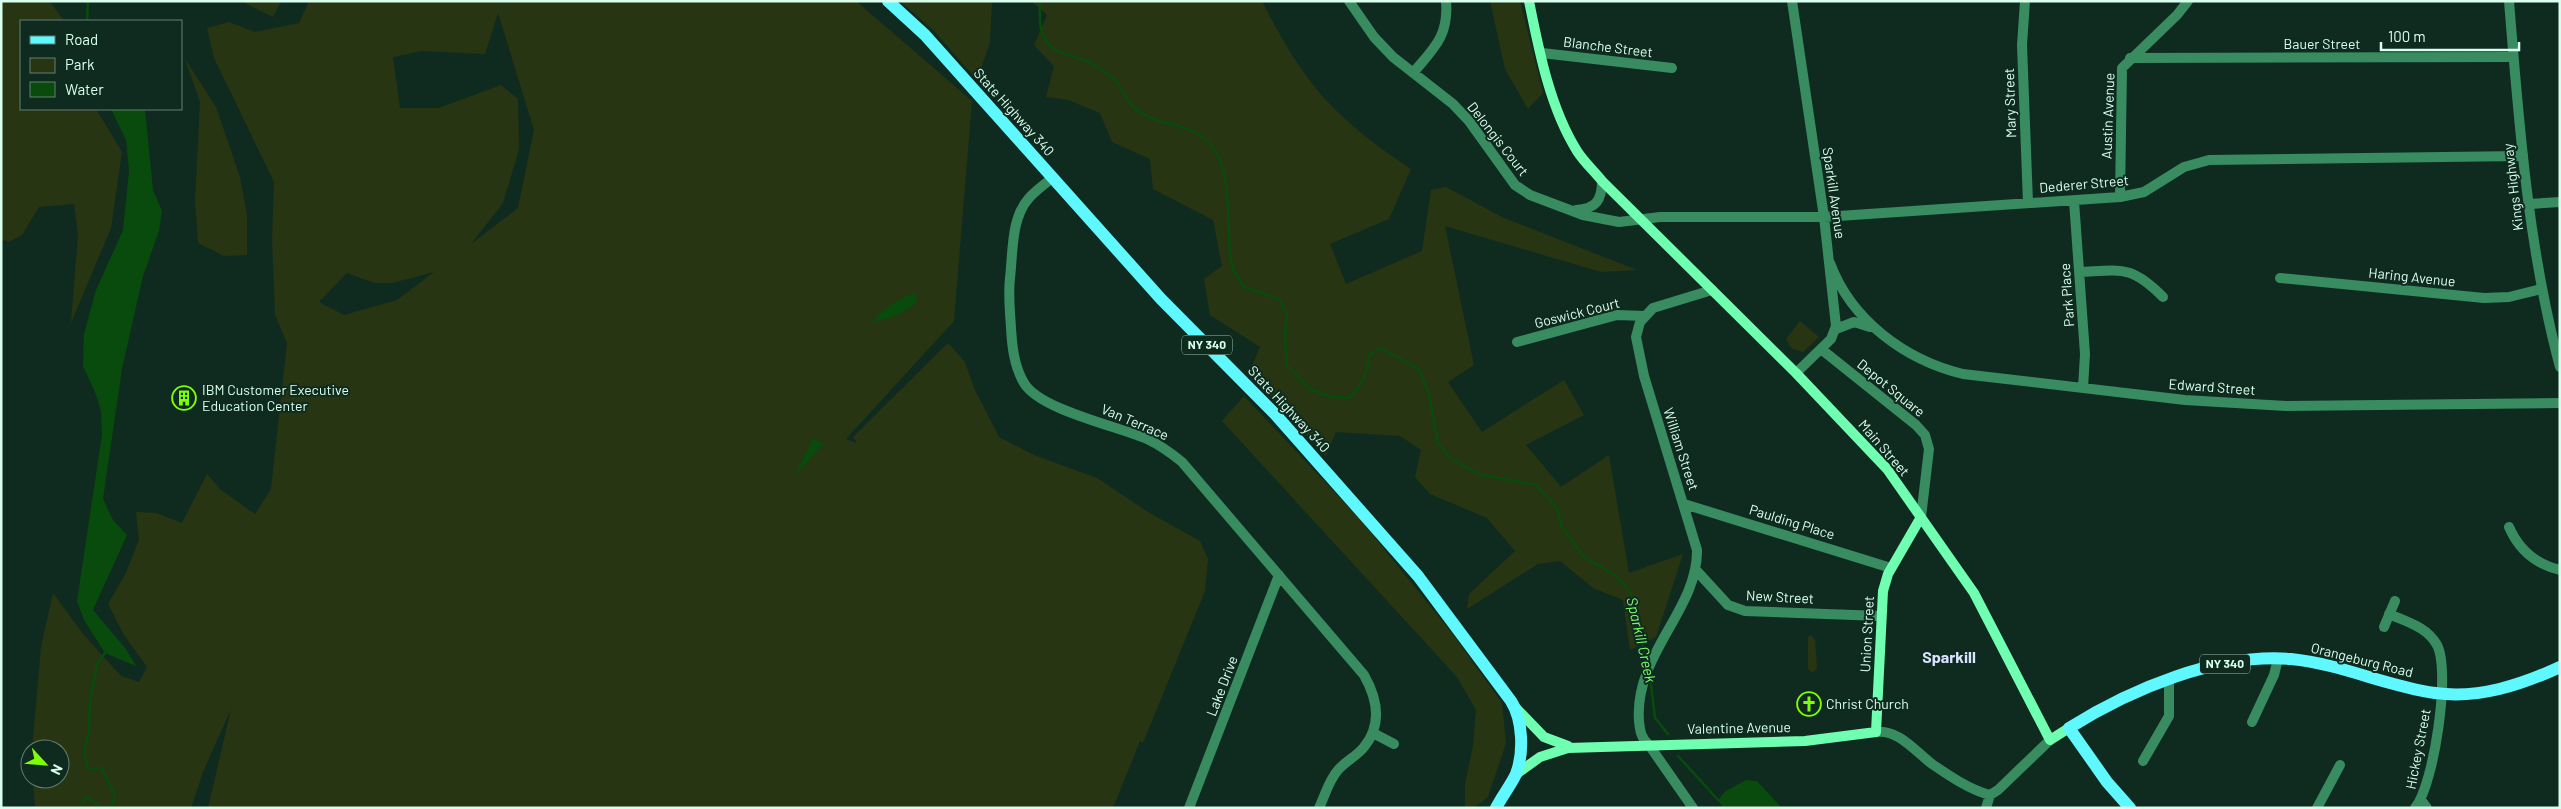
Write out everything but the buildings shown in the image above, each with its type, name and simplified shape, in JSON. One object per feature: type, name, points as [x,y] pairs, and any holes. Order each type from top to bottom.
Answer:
[{"type":"main road","name":"State Highway 340","points":[[888,1],[925,35],[1161,299],[1275,414],[1418,576],[1511,702],[1528,722],[1544,737],[1557,744],[1578,748]]},
{"type":"main road","name":"Main Street","points":[[1529,1],[1563,124],[1578,152],[1602,181],[1639,219],[1796,374],[1884,465],[1977,598],[2050,740]]},
{"type":"main road","name":"Union Street","points":[[1876,732],[1884,586],[1891,568],[1921,517]]},
{"type":"main road","name":"Orangeburg Road","points":[[2050,740],[2119,700],[2169,680],[2237,662],[2278,659],[2327,665],[2441,694],[2469,694],[2507,688],[2560,667]]},
{"type":"main road","points":[[1511,702],[1517,714],[1520,730],[1519,760],[1515,775]]},
{"type":"main road","points":[[2069,728],[2107,782],[2130,808]]},
{"type":"main road","name":"Valentine Avenue","points":[[1496,808],[1515,775],[1545,754],[1578,748],[1817,741],[1876,732]]},
{"type":"street","name":"Delongis Court","points":[[1349,1],[1374,37],[1413,73],[1454,104],[1469,121],[1515,185],[1530,195],[1569,211],[1602,220],[1619,222],[1639,219]]},
{"type":"street","points":[[1413,73],[1443,35],[1448,19],[1446,1]]},
{"type":"street","name":"Sparkill Avenue","points":[[1792,1],[1824,217],[1836,329]]},
{"type":"street","name":"Mary Street","points":[[2026,1],[2022,45],[2028,203]]},
{"type":"street","name":"Austin Avenue","points":[[2120,197],[2122,68],[2130,58],[2177,15],[2188,1]]},
{"type":"street","name":"Kings Highway","points":[[2509,1],[2529,204],[2541,289],[2560,367]]},
{"type":"street","name":"Blanche Street","points":[[1542,53],[1672,68]]},
{"type":"street","name":"Bauer Street","points":[[2130,58],[2514,57]]},
{"type":"street","name":"Dederer Street","points":[[1639,219],[1660,217],[1824,217],[2120,197],[2144,192],[2184,167],[2209,160],[2523,156]]},
{"type":"street","name":"Van Terrace","points":[[1052,178],[1029,198],[1019,213],[1015,234],[1009,286],[1012,345],[1017,369],[1025,384],[1038,396],[1055,406],[1148,439],[1167,450],[1182,462],[1364,675],[1374,692],[1377,714],[1373,733]]},
{"type":"street","points":[[1569,211],[1587,210],[1596,204],[1602,195],[1602,181]]},
{"type":"street","name":"Park Place","points":[[2074,201],[2085,354],[2083,388]]},
{"type":"street","points":[[2529,204],[2560,202]]},
{"type":"street","points":[[1830,263],[1846,296],[1875,329]]},
{"type":"street","points":[[2080,272],[2119,270],[2133,272],[2148,281],[2163,297]]},
{"type":"street","name":"Haring Avenue","points":[[2280,278],[2484,298],[2510,297],[2541,289]]},
{"type":"street","points":[[1644,316],[1664,303],[1712,290]]},
{"type":"street","name":"Goswick Court","points":[[1517,342],[1617,315],[1644,316]]},
{"type":"street","name":"William Street","points":[[1644,316],[1637,332],[1639,358],[1697,546],[1695,569],[1687,592],[1646,672],[1640,690],[1640,732],[1649,745]]},
{"type":"street","points":[[1796,374],[1821,349],[1836,329],[1854,322],[1875,329]]},
{"type":"street","name":"Edward Street","points":[[1875,329],[1908,352],[1940,369],[1992,378],[2185,400],[2286,406],[2560,402]]},
{"type":"street","name":"Depot Square","points":[[1821,349],[1920,428],[1927,439],[1929,449],[1921,517]]},
{"type":"street","name":"Paulding Place","points":[[1684,504],[1891,568]]},
{"type":"street","points":[[2509,526],[2520,547],[2529,556],[2560,570]]},
{"type":"street","name":"New Street","points":[[1695,569],[1728,605],[1744,611],[1881,616]]},
{"type":"street","name":"Lake Drive","points":[[1188,808],[1279,575]]},
{"type":"street","points":[[2384,627],[2395,601]]},
{"type":"street","name":"Hickey Street","points":[[2389,614],[2422,629],[2435,642],[2442,663],[2441,694],[2432,764],[2421,805]]},
{"type":"street","points":[[2252,722],[2274,675],[2278,659]]},
{"type":"street","points":[[2143,761],[2169,716],[2169,680]]},
{"type":"street","name":"Valentine Avenue","points":[[1876,732],[1894,734],[1945,773],[1990,795]]},
{"type":"street","points":[[1320,808],[1329,784],[1338,771],[1364,747],[1373,733],[1394,744]]},
{"type":"street","points":[[1986,808],[1990,795],[1998,790],[2050,740]]},
{"type":"street","points":[[1649,745],[1693,808]]},
{"type":"street","points":[[2317,808],[2340,765]]},
{"type":"green space","points":[[1,1],[45,1],[51,3],[63,20],[20,20],[20,110],[97,110],[122,152],[111,228],[71,323],[78,235],[74,204],[39,207],[22,235],[9,242],[1,239]]},
{"type":"green space","points":[[241,1],[281,1],[273,17]]},
{"type":"green space","points":[[309,1],[856,1],[972,101],[954,321],[846,439],[857,443],[853,437],[948,343],[965,362],[974,388],[999,437],[1034,455],[1097,478],[1148,512],[1200,541],[1208,559],[1205,591],[1143,743],[1140,741],[1113,808],[208,808],[231,709],[203,772],[191,808],[35,808],[34,789],[70,789],[70,739],[33,739],[41,647],[53,593],[84,635],[121,676],[139,682],[147,667],[124,635],[108,604],[125,575],[139,540],[136,512],[156,513],[182,523],[207,474],[221,490],[255,514],[271,489],[287,343],[275,315],[272,239],[274,182],[214,58],[207,28],[229,22],[255,32],[299,23]],"holes":[[[498,13],[534,130],[518,208],[471,244],[503,203],[519,149],[518,99],[501,85],[439,108],[400,108],[393,57],[421,51],[485,54]],[[434,272],[397,300],[344,315],[319,302],[347,273],[374,283],[392,283]]]},
{"type":"green space","points":[[900,1],[992,1],[990,42],[977,80],[934,31]]},
{"type":"green space","points":[[1031,1],[1262,1],[1290,52],[1324,98],[1365,136],[1411,169],[1389,219],[1330,244],[1346,284],[1422,251],[1431,190],[1446,187],[1502,217],[1637,270],[1601,272],[1445,226],[1474,365],[1448,382],[1482,432],[1564,380],[1584,415],[1526,445],[1561,487],[1609,455],[1629,573],[1683,554],[1656,637],[1630,650],[1623,600],[1593,588],[1560,561],[1538,564],[1467,609],[1469,594],[1515,551],[1487,518],[1430,494],[1415,477],[1421,450],[1400,436],[1336,432],[1326,456],[1249,373],[1260,347],[1210,315],[1204,279],[1222,266],[1213,220],[1153,189],[1150,159],[1112,142],[1100,113],[1068,100],[1046,97],[1054,66],[1034,45],[1047,15]]},
{"type":"green space","points":[[1490,1],[1520,1],[1543,93],[1528,109],[1505,69]]},
{"type":"green space","points":[[185,59],[216,107],[240,177],[247,215],[247,255],[224,256],[198,243],[195,200],[200,102]]},
{"type":"green space","points":[[1800,321],[1819,337],[1803,352],[1791,348],[1786,339]]},
{"type":"green space","points":[[1244,396],[1359,518],[1452,633],[1502,703],[1506,743],[1488,797],[1474,808],[1465,808],[1465,784],[1473,746],[1476,710],[1457,677],[1222,421]]},
{"type":"green space","points":[[1811,635],[1815,640],[1817,668],[1813,673],[1808,669],[1808,637]]},
{"type":"water","points":[[111,110],[145,110],[153,190],[162,211],[159,231],[143,276],[122,369],[103,499],[113,520],[127,535],[93,610],[126,649],[136,666],[105,653],[84,620],[77,601],[102,435],[101,411],[83,366],[84,334],[96,290],[123,230],[129,171],[126,140]]},
{"type":"water","points":[[915,293],[917,301],[908,309],[891,317],[873,322],[886,308]]},
{"type":"water","points":[[813,438],[824,444],[795,475]]},
{"type":"water","points":[[1746,780],[1757,781],[1782,808],[1723,808],[1718,800],[1726,791]]},
{"type":"waterway","points":[[87,20],[88,1]]},
{"type":"waterway","name":"Sparkill Creek","points":[[1040,1],[1041,27],[1043,36],[1050,46],[1102,70],[1115,80],[1128,101],[1142,114],[1196,133],[1209,143],[1223,169],[1228,201],[1230,250],[1235,273],[1244,287],[1279,299],[1287,315],[1285,338],[1287,365],[1310,389],[1331,397],[1349,398],[1364,379],[1369,355],[1381,348],[1419,369],[1429,394],[1438,443],[1450,458],[1478,474],[1536,485],[1557,508],[1562,527],[1583,556],[1616,576],[1631,593],[1647,664]]},
{"type":"waterway","points":[[106,651],[97,665],[90,701],[89,731],[84,752],[88,769],[102,768],[115,796],[111,808]]},
{"type":"waterway","name":"Sparkill Creek","points":[[1650,676],[1655,718],[1668,734]]},
{"type":"waterway","name":"Sparkill Creek","points":[[1678,756],[1719,801]]},
{"type":"waterway","points":[[80,808],[86,797],[102,808]]},
{"type":"place","name":"IBM Customer Executive Education Center","points":[[184,398]]},
{"type":"place","name":"Christ Church","points":[[1809,704]]},
{"type":"district","name":"Sparkill","points":[[1949,657]]}]
